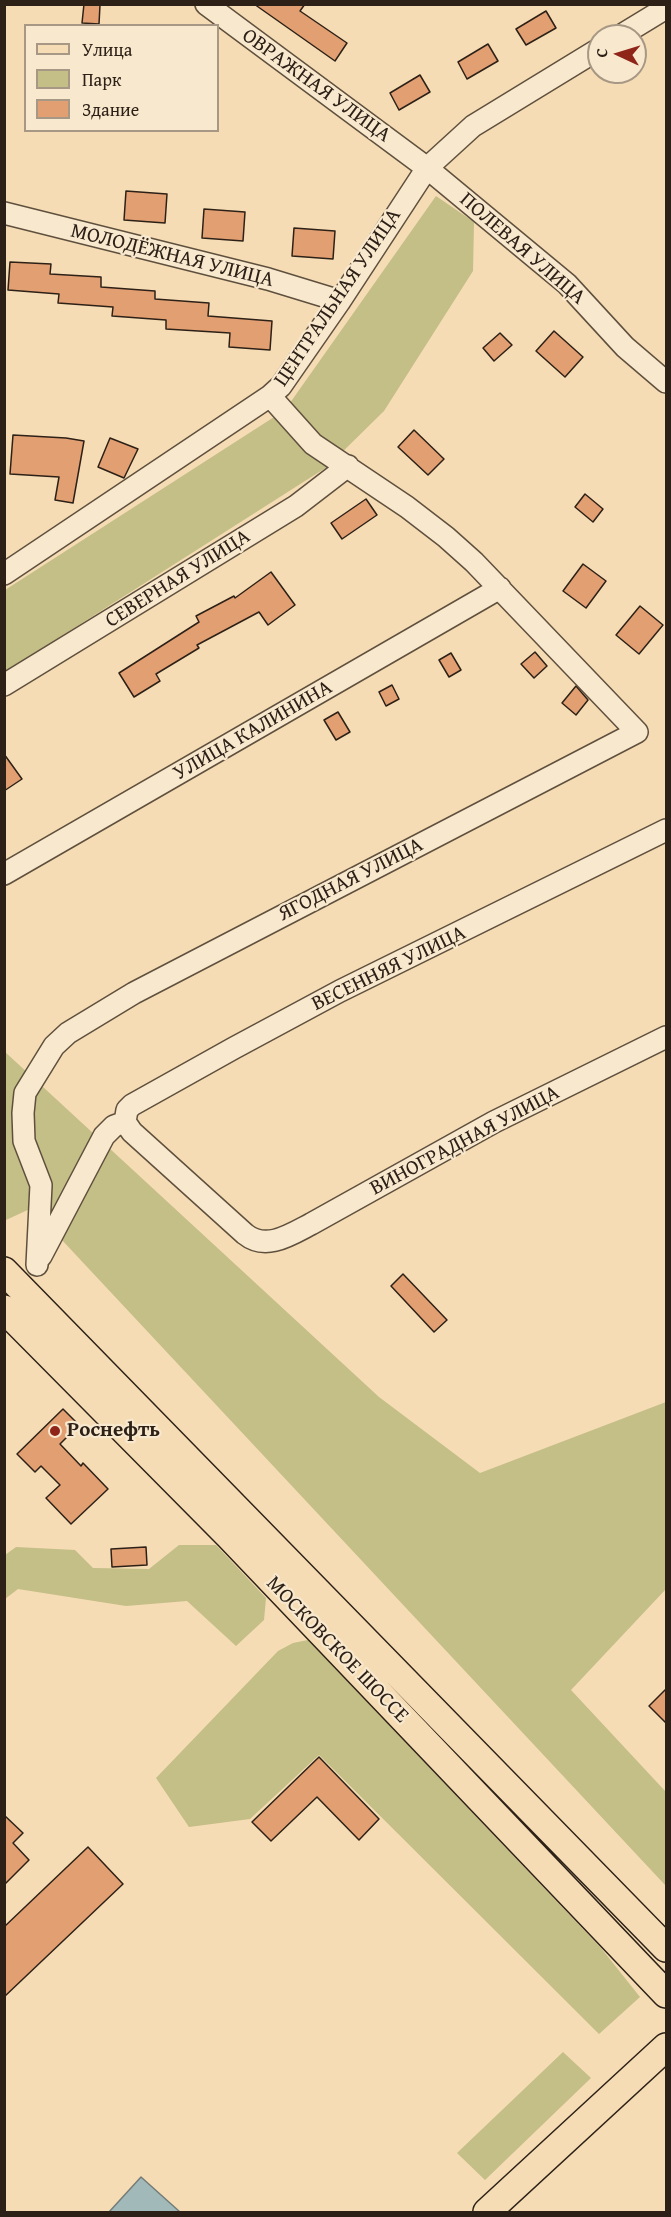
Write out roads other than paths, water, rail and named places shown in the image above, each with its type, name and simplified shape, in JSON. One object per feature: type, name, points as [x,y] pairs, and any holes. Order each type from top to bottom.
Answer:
[{"type":"main road","name":"МОСКОВСКОЕ ШОССЕ","points":[[12,1279],[666,1948]]},
{"type":"main road","name":"МОСКОВСКОЕ ШОССЕ","points":[[4,1309],[229,1536],[666,1994]]},
{"type":"main road","points":[[487,2212],[666,2048]]},
{"type":"street","name":"ОВРАЖНАЯ УЛИЦА","points":[[206,4],[427,168]]},
{"type":"street","points":[[640,24],[666,8]]},
{"type":"street","name":"ЦЕНТРАЛЬНАЯ УЛИЦА","points":[[4,574],[270,396],[281,386],[427,168],[473,126],[587,56]]},
{"type":"street","name":"ПОЛЕВАЯ УЛИЦА","points":[[427,168],[567,284],[625,347],[666,382]]},
{"type":"street","name":"МОЛОДЁЖНАЯ УЛИЦА","points":[[4,213],[268,279],[339,301]]},
{"type":"street","points":[[270,396],[313,444],[348,466],[446,537],[500,588]]},
{"type":"street","name":"СЕВЕРНАЯ УЛИЦА","points":[[4,685],[296,506],[348,466]]},
{"type":"street","name":"ЯГОДНАЯ УЛИЦА","points":[[37,1265],[41,1185],[24,1141],[23,1113],[25,1093],[54,1046],[68,1034],[134,993],[638,732],[500,588]]},
{"type":"street","name":"УЛИЦА КАЛИНИНА","points":[[4,874],[500,588]]},
{"type":"street","name":"ВЕСЕННЯЯ УЛИЦА","points":[[12,1279],[37,1265],[104,1136],[114,1126],[125,1122],[127,1110],[132,1106],[244,1042],[340,991],[666,830]]},
{"type":"street","name":"ВИНОГРАДНАЯ УЛИЦА","points":[[125,1122],[132,1132],[252,1240],[272,1242],[292,1234],[494,1122],[666,1037]]},
{"type":"water","points":[[141,2177],[180,2212],[109,2212]]},
{"type":"place","name":"Роснефть","points":[[55,1431]]}]
